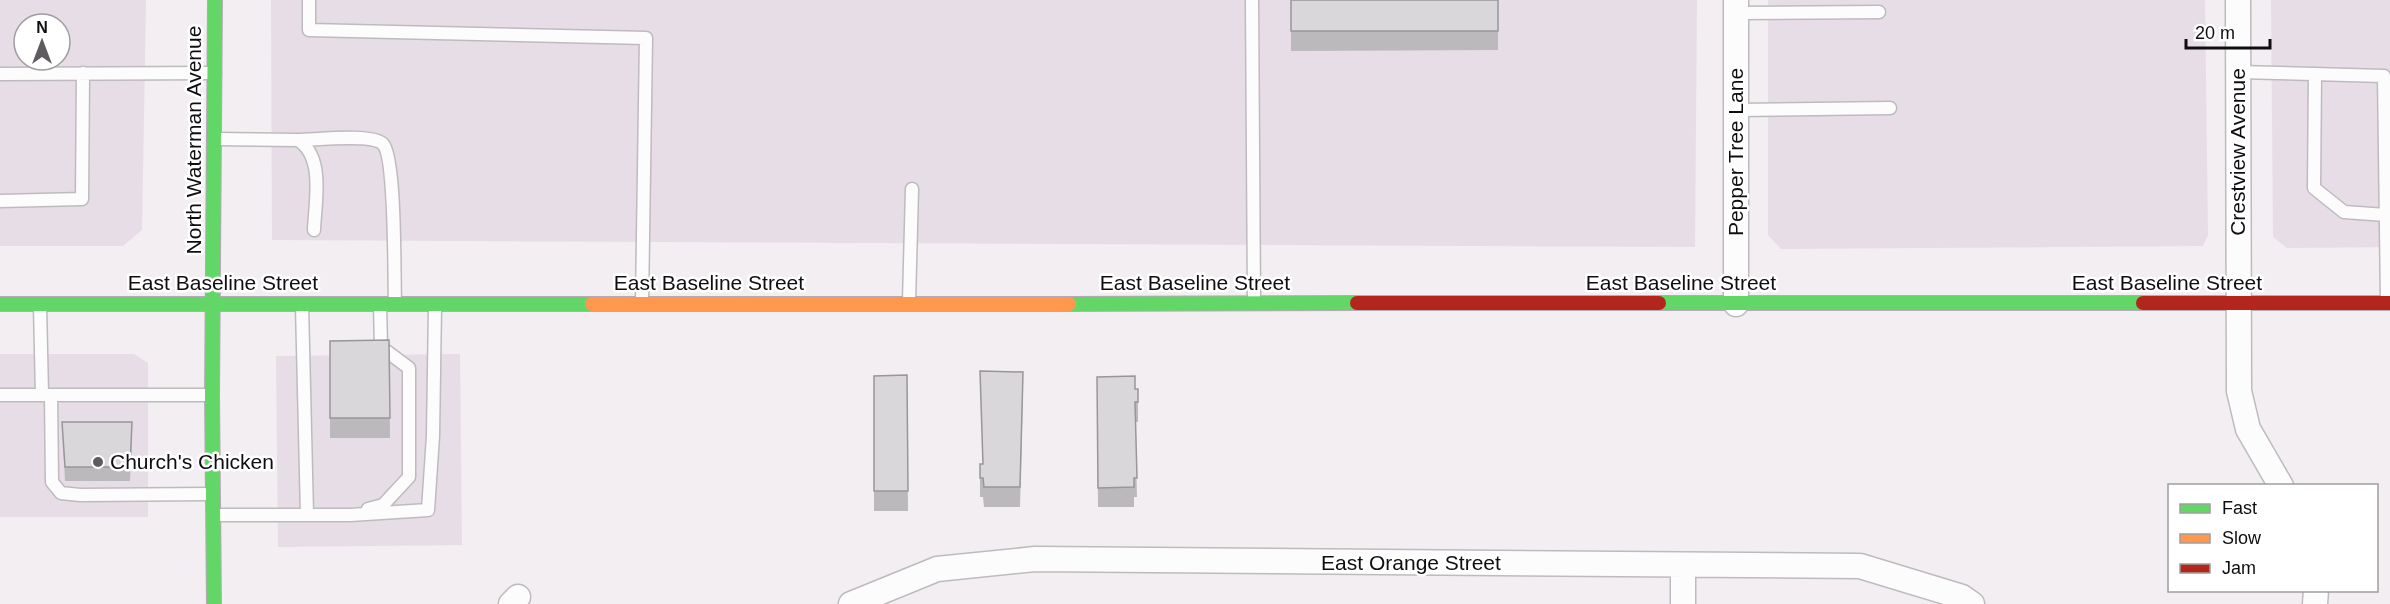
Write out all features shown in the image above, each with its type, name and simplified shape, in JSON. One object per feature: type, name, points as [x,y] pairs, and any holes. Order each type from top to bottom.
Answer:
[{"type":"main road","name":"North Waterman Avenue","points":[[214,604],[212,395],[215,0]]},
{"type":"main road","name":"East Baseline Street","points":[[0,304],[2389,303]]},
{"type":"street","name":"Crestview Avenue","points":[[2238,0],[2239,391],[2248,429],[2280,484]]},
{"type":"street","name":"Pepper Tree Lane","points":[[1736,6],[1736,304]]},
{"type":"street","name":"East Orange Street","points":[[851,604],[937,569],[1035,560],[1860,566],[1962,597],[1972,604]]},
{"type":"street","points":[[1683,565],[1683,604]]},
{"type":"lane","points":[[309,0],[309,30],[646,38],[642,304]]},
{"type":"lane","points":[[1252,0],[1254,304]]},
{"type":"lane","points":[[1736,6],[1879,12]]},
{"type":"lane","points":[[2238,72],[2384,76],[2389,303]]},
{"type":"lane","points":[[0,74],[216,73]]},
{"type":"lane","points":[[0,201],[81,199],[83,74]]},
{"type":"lane","points":[[2315,74],[2314,188],[2344,212],[2386,215]]},
{"type":"lane","points":[[1736,110],[1890,108]]},
{"type":"lane","points":[[215,139],[371,138],[383,144],[388,155],[391,178],[395,304]]},
{"type":"lane","points":[[298,140],[306,145],[312,155],[315,175],[314,230]]},
{"type":"lane","points":[[909,304],[912,189]]},
{"type":"lane","points":[[350,515],[383,505],[410,477],[409,368],[381,347],[380,303]]},
{"type":"lane","points":[[40,304],[52,482],[61,493],[80,495],[214,494]]},
{"type":"lane","points":[[302,304],[307,515]]},
{"type":"lane","points":[[214,515],[350,515],[428,510],[433,436],[435,304]]},
{"type":"lane","points":[[0,395],[212,395]]},
{"type":"shaded area","points":[[0,0],[146,0],[142,230],[123,246],[0,246]]},
{"type":"shaded area","points":[[271,0],[1697,0],[1695,247],[272,240]]},
{"type":"shaded area","points":[[1768,0],[2205,0],[2208,235],[2203,246],[1781,249],[1768,235]]},
{"type":"shaded area","points":[[2271,0],[2390,0],[2390,247],[2287,248],[2273,237]]},
{"type":"shaded area","points":[[0,354],[134,354],[148,363],[148,517],[0,517]]},
{"type":"shaded area","points":[[460,354],[462,545],[278,547],[276,356]]},
{"type":"building","points":[[1291,0],[1498,0],[1498,31],[1291,31]]},
{"type":"building","points":[[389,340],[390,418],[330,418],[330,341]]},
{"type":"building","points":[[980,371],[1023,372],[1020,487],[984,487],[983,478],[980,478],[980,464],[983,464]]},
{"type":"building","points":[[907,375],[908,491],[874,491],[874,376]]},
{"type":"building","points":[[1135,376],[1135,389],[1138,389],[1138,402],[1135,402],[1137,478],[1134,478],[1134,487],[1098,488],[1097,377]]},
{"type":"building","name":"Church's Chicken","points":[[62,422],[132,422],[130,467],[65,467]]},
{"type":"traffic: fast","points":[[214,604],[212,395],[215,0]]},
{"type":"traffic: fast","points":[[1069,304],[1357,303]]},
{"type":"traffic: fast","points":[[1659,303],[2143,303]]},
{"type":"traffic: fast","points":[[0,304],[592,304]]},
{"type":"traffic: slow","points":[[592,304],[1069,304]]},
{"type":"traffic: jam","points":[[1357,303],[1659,303]]},
{"type":"traffic: jam","points":[[2143,303],[2390,303]]},
{"type":"place","name":"Church's Chicken","points":[[98,462]]}]
